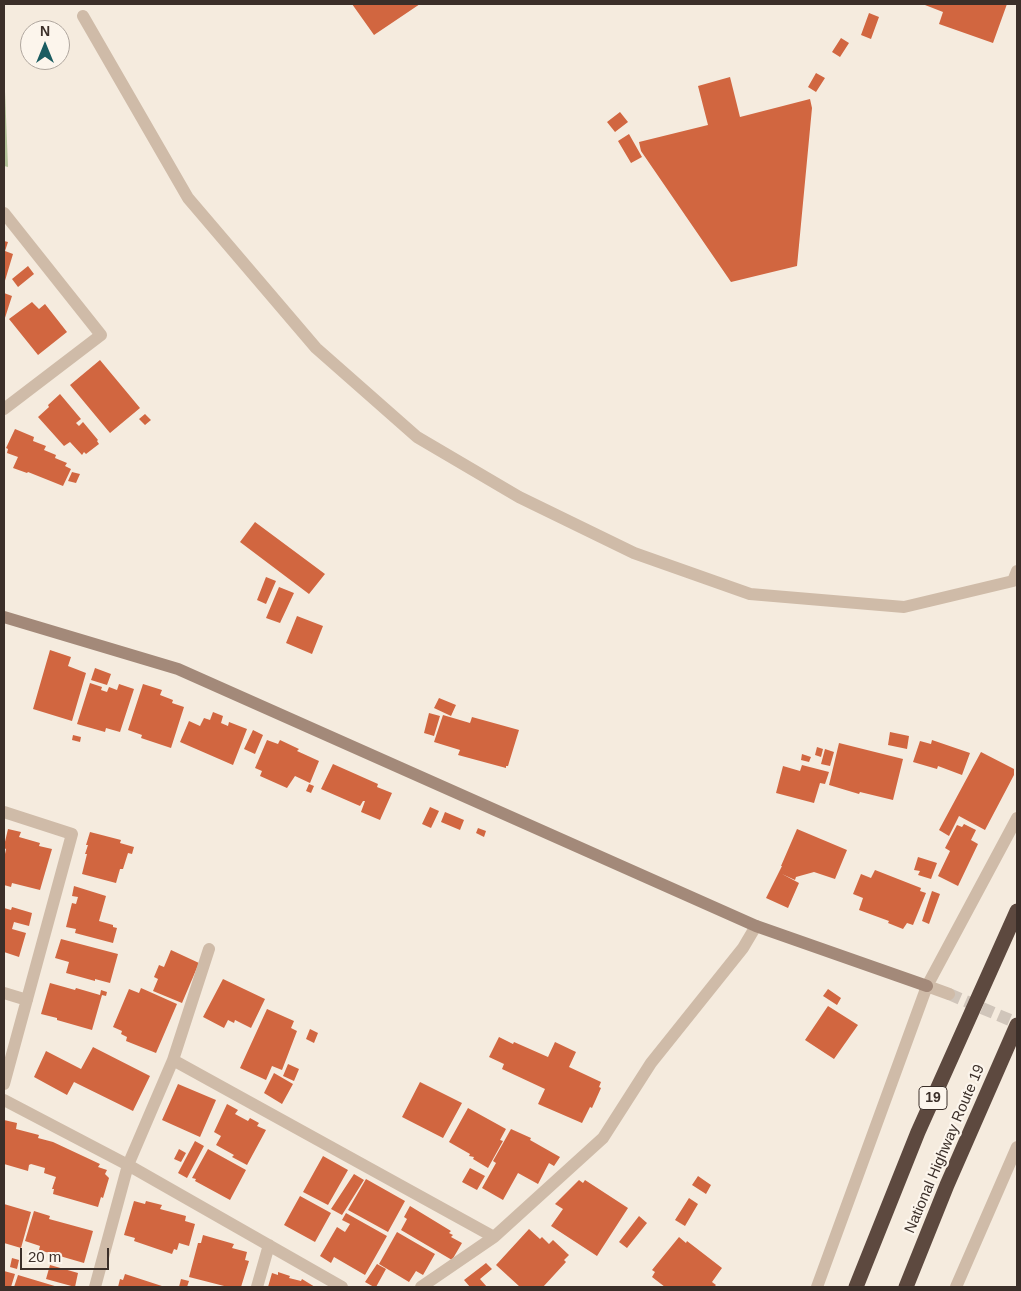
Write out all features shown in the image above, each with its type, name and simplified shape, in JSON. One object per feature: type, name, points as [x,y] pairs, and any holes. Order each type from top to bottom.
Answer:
[{"type":"highway","name":"National Highway Route 19","points":[[856,1287],[918,1132],[1017,911]]},
{"type":"highway","name":"National Highway Route 19","points":[[906,1287],[947,1185],[1017,1026]]},
{"type":"street","points":[[83,16],[188,198],[316,348],[417,437],[519,497],[634,554],[750,594],[904,607],[1013,581],[1017,571]]},
{"type":"street","points":[[4,213],[101,335],[4,409]]},
{"type":"street","points":[[4,617],[178,669],[756,926],[949,994]]},
{"type":"street","points":[[4,812],[72,834],[4,1084]]},
{"type":"street","points":[[817,1287],[927,986],[1017,818]]},
{"type":"street","points":[[421,1287],[494,1237],[604,1138],[651,1063],[743,948],[756,926]]},
{"type":"street","points":[[95,1287],[128,1165],[172,1060],[209,949]]},
{"type":"street","points":[[4,993],[27,1000]]},
{"type":"street","points":[[172,1060],[494,1237]]},
{"type":"street","points":[[4,1100],[128,1165],[342,1287]]},
{"type":"street","points":[[956,1287],[1017,1147]]},
{"type":"street","points":[[257,1287],[269,1245]]},
{"type":"green space","points":[[4,66],[8,167],[4,166]]},
{"type":"building","points":[[352,4],[420,4],[374,35]]},
{"type":"building","points":[[926,4],[1007,4],[993,43],[939,24],[943,12]]},
{"type":"building","points":[[869,13],[879,17],[871,39],[861,35]]},
{"type":"building","points":[[841,38],[849,43],[840,57],[832,52]]},
{"type":"building","points":[[816,73],[825,78],[816,92],[808,87]]},
{"type":"building","points":[[730,77],[740,117],[810,99],[812,108],[797,266],[731,282],[641,151],[639,142],[708,125],[698,86]]},
{"type":"building","points":[[620,112],[628,122],[615,132],[607,122]]},
{"type":"building","points":[[629,134],[642,157],[631,163],[618,141]]},
{"type":"building","points":[[4,241],[8,242],[5,251],[13,254],[4,284]]},
{"type":"building","points":[[28,266],[34,274],[18,287],[12,279]]},
{"type":"building","points":[[4,293],[12,296],[4,321]]},
{"type":"building","points":[[32,302],[39,309],[45,304],[67,332],[38,355],[9,319]]},
{"type":"building","points":[[100,360],[140,408],[110,433],[70,385]]},
{"type":"building","points":[[60,394],[81,419],[76,423],[79,426],[83,422],[98,440],[99,444],[86,454],[84,452],[82,455],[70,442],[64,446],[38,417]]},
{"type":"building","points":[[145,414],[151,420],[145,425],[139,419]]},
{"type":"building","points":[[15,429],[34,437],[33,441],[46,446],[44,450],[56,455],[55,458],[67,463],[65,466],[71,469],[63,486],[13,468],[18,457],[7,453],[8,449],[6,448]]},
{"type":"building","points":[[72,472],[80,474],[76,483],[68,481]]},
{"type":"building","points":[[255,522],[325,574],[309,594],[240,542]]},
{"type":"building","points":[[266,577],[276,581],[266,604],[257,600]]},
{"type":"building","points":[[279,587],[294,593],[280,623],[266,618]]},
{"type":"building","points":[[297,616],[323,626],[312,654],[286,643]]},
{"type":"building","points":[[50,650],[71,657],[68,666],[86,673],[72,721],[33,709]]},
{"type":"building","points":[[95,668],[111,674],[107,685],[91,680]]},
{"type":"building","points":[[90,683],[102,687],[101,690],[107,692],[109,687],[117,690],[119,684],[134,689],[120,732],[106,728],[105,732],[77,724]]},
{"type":"building","points":[[143,684],[162,690],[160,695],[173,700],[172,703],[184,707],[171,748],[141,738],[142,735],[128,730]]},
{"type":"building","points":[[439,698],[456,705],[451,716],[434,708]]},
{"type":"building","points":[[213,712],[223,716],[221,723],[228,726],[229,722],[247,729],[233,765],[180,742],[189,721],[200,726],[204,718],[210,720]]},
{"type":"building","points":[[429,713],[440,716],[434,736],[424,733]]},
{"type":"building","points":[[443,715],[470,723],[472,717],[519,730],[508,766],[506,768],[458,755],[460,750],[434,742]]},
{"type":"building","points":[[253,730],[263,735],[255,754],[244,749]]},
{"type":"building","points":[[890,732],[909,736],[907,749],[888,745]]},
{"type":"building","points":[[73,735],[81,737],[80,742],[72,740]]},
{"type":"building","points":[[267,740],[278,744],[280,740],[299,749],[297,751],[319,761],[310,783],[295,776],[287,788],[260,776],[262,771],[255,768]]},
{"type":"building","points":[[932,740],[970,753],[962,775],[938,766],[937,769],[913,762],[920,741],[931,744]]},
{"type":"building","points":[[839,743],[903,759],[893,800],[860,792],[859,794],[829,785]]},
{"type":"building","points":[[817,747],[823,749],[821,757],[815,755]]},
{"type":"building","points":[[825,749],[834,752],[830,766],[821,764]]},
{"type":"building","points":[[981,752],[1014,769],[1014,775],[985,830],[959,816],[949,836],[939,830]]},
{"type":"building","points":[[802,754],[811,757],[809,762],[801,760]]},
{"type":"building","points":[[333,764],[378,784],[377,787],[392,793],[380,820],[361,812],[365,801],[360,806],[321,789]]},
{"type":"building","points":[[802,765],[829,772],[825,784],[820,783],[814,803],[776,793],[783,766],[800,771]]},
{"type":"building","points":[[309,784],[314,786],[311,793],[306,791]]},
{"type":"building","points":[[430,807],[439,811],[431,828],[422,824]]},
{"type":"building","points":[[445,812],[464,820],[460,830],[441,822]]},
{"type":"building","points":[[964,824],[976,830],[971,840],[978,844],[958,886],[938,876],[950,851],[945,848],[957,825],[962,827]]},
{"type":"building","points":[[478,828],[486,831],[484,837],[476,833]]},
{"type":"building","points":[[8,829],[21,832],[19,837],[40,843],[39,846],[52,849],[40,890],[12,883],[11,887],[4,885],[6,849],[4,846]]},
{"type":"building","points":[[797,829],[847,850],[835,879],[814,872],[796,877],[795,880],[782,874],[799,883],[788,908],[766,898]]},
{"type":"building","points":[[90,832],[121,840],[120,843],[134,847],[132,854],[128,853],[123,869],[120,869],[116,883],[82,874]]},
{"type":"building","points":[[918,857],[937,863],[931,879],[918,875],[920,871],[914,870]]},
{"type":"building","points":[[875,870],[921,888],[920,891],[926,893],[913,925],[907,923],[903,929],[888,923],[889,921],[859,910],[863,898],[853,894],[861,874],[871,878]]},
{"type":"building","points":[[74,886],[106,896],[99,921],[117,928],[113,943],[75,933],[76,929],[66,927],[72,903],[76,904],[78,897],[72,896]]},
{"type":"building","points":[[932,891],[940,894],[929,924],[922,921]]},
{"type":"building","points":[[12,907],[32,913],[29,926],[14,922],[12,929],[26,933],[19,957],[4,952],[4,908],[11,910]]},
{"type":"building","points":[[61,939],[118,954],[110,983],[66,973],[69,962],[55,958]]},
{"type":"building","points":[[171,950],[199,963],[182,1003],[153,991],[158,979],[154,977],[159,965],[164,967]]},
{"type":"building","points":[[223,979],[265,999],[251,1028],[235,1020],[234,1023],[228,1020],[224,1028],[203,1017]]},
{"type":"building","points":[[50,983],[100,995],[101,990],[107,992],[106,996],[102,995],[92,1030],[41,1014]]},
{"type":"building","points":[[141,988],[177,1004],[156,1053],[126,1041],[127,1037],[121,1034],[122,1031],[113,1027],[129,989],[139,993]]},
{"type":"building","points":[[828,989],[841,998],[837,1005],[823,996]]},
{"type":"building","points":[[828,1006],[858,1025],[834,1059],[805,1040]]},
{"type":"building","points":[[267,1009],[294,1021],[291,1028],[297,1031],[282,1070],[272,1066],[266,1080],[240,1068]]},
{"type":"building","points":[[310,1029],[318,1033],[314,1043],[306,1039]]},
{"type":"building","points":[[499,1037],[548,1057],[555,1042],[576,1052],[569,1067],[601,1082],[599,1087],[601,1088],[592,1108],[590,1107],[582,1123],[538,1104],[545,1089],[502,1069],[504,1064],[489,1057]]},
{"type":"building","points":[[93,1047],[150,1076],[133,1111],[74,1082],[67,1095],[34,1077],[46,1051],[81,1069]]},
{"type":"building","points":[[288,1064],[299,1069],[294,1081],[283,1076]]},
{"type":"building","points":[[274,1073],[293,1084],[282,1104],[264,1093]]},
{"type":"building","points":[[420,1082],[462,1103],[443,1138],[402,1117]]},
{"type":"building","points":[[178,1084],[216,1100],[200,1137],[162,1120]]},
{"type":"building","points":[[227,1104],[238,1110],[235,1114],[248,1121],[250,1118],[259,1123],[257,1126],[266,1130],[247,1165],[216,1145],[221,1136],[214,1132]]},
{"type":"building","points":[[468,1108],[506,1129],[500,1140],[503,1141],[488,1168],[473,1159],[474,1157],[469,1156],[470,1154],[449,1142]]},
{"type":"building","points":[[4,1120],[17,1123],[16,1129],[39,1135],[38,1138],[53,1142],[100,1164],[98,1167],[107,1170],[105,1174],[109,1178],[98,1207],[53,1194],[54,1189],[52,1189],[56,1177],[44,1173],[45,1168],[31,1164],[28,1171],[4,1164]]},
{"type":"building","points":[[511,1129],[531,1138],[530,1140],[560,1157],[554,1166],[549,1163],[538,1184],[518,1173],[503,1200],[482,1188],[496,1163],[493,1161]]},
{"type":"building","points":[[195,1141],[204,1146],[187,1178],[178,1173]]},
{"type":"building","points":[[179,1149],[186,1153],[181,1162],[174,1159]]},
{"type":"building","points":[[208,1149],[246,1170],[230,1200],[192,1178]]},
{"type":"building","points":[[323,1156],[348,1170],[328,1205],[303,1192]]},
{"type":"building","points":[[470,1168],[485,1176],[477,1190],[462,1182]]},
{"type":"building","points":[[354,1174],[364,1180],[342,1215],[331,1209]]},
{"type":"building","points":[[698,1176],[711,1185],[706,1194],[692,1185]]},
{"type":"building","points":[[366,1179],[405,1201],[388,1232],[348,1210]]},
{"type":"building","points":[[579,1180],[583,1183],[585,1180],[628,1208],[597,1256],[551,1226],[563,1209],[555,1204]]},
{"type":"building","points":[[300,1196],[331,1213],[315,1242],[284,1225]]},
{"type":"building","points":[[689,1198],[698,1204],[685,1226],[675,1220]]},
{"type":"building","points":[[134,1201],[145,1204],[146,1201],[162,1205],[160,1209],[186,1216],[185,1221],[195,1224],[189,1246],[179,1243],[177,1250],[174,1249],[172,1254],[134,1241],[135,1238],[124,1235]]},
{"type":"building","points":[[4,1204],[31,1212],[21,1248],[4,1243]]},
{"type":"building","points":[[410,1206],[451,1231],[449,1233],[453,1235],[451,1237],[462,1243],[452,1260],[401,1230],[407,1219],[404,1217]]},
{"type":"building","points":[[34,1211],[50,1216],[49,1219],[93,1231],[84,1263],[39,1250],[40,1246],[25,1241]]},
{"type":"building","points":[[346,1213],[387,1236],[365,1275],[334,1257],[331,1263],[320,1256],[337,1227],[345,1232],[350,1224],[342,1220]]},
{"type":"building","points":[[639,1216],[647,1223],[627,1248],[619,1242]]},
{"type":"building","points":[[529,1229],[549,1244],[553,1240],[569,1255],[564,1260],[566,1262],[543,1287],[520,1287],[496,1265]]},
{"type":"building","points":[[397,1232],[435,1254],[423,1275],[416,1271],[409,1282],[379,1264]]},
{"type":"building","points":[[203,1235],[234,1244],[232,1248],[247,1252],[245,1260],[249,1261],[241,1287],[228,1287],[189,1277],[198,1243],[201,1243]]},
{"type":"building","points":[[679,1237],[722,1268],[712,1282],[716,1285],[714,1287],[665,1287],[652,1277],[655,1272],[652,1270]]},
{"type":"building","points":[[12,1258],[19,1260],[17,1269],[10,1267]]},
{"type":"building","points":[[486,1263],[492,1269],[480,1279],[487,1287],[470,1287],[464,1280]]},
{"type":"building","points":[[377,1264],[386,1269],[376,1287],[374,1287],[365,1282]]},
{"type":"building","points":[[50,1265],[78,1273],[75,1287],[46,1279]]},
{"type":"building","points":[[4,1271],[15,1274],[11,1287],[4,1287]]},
{"type":"building","points":[[278,1272],[290,1276],[289,1278],[301,1281],[302,1279],[315,1287],[268,1287],[272,1273],[278,1275]]},
{"type":"building","points":[[125,1274],[165,1287],[118,1287],[120,1279],[123,1280]]},
{"type":"building","points":[[18,1275],[58,1287],[14,1287]]},
{"type":"building","points":[[181,1279],[189,1281],[187,1287],[179,1287]]},
{"type":"tunnel","points":[[949,994],[1017,1023]]}]
